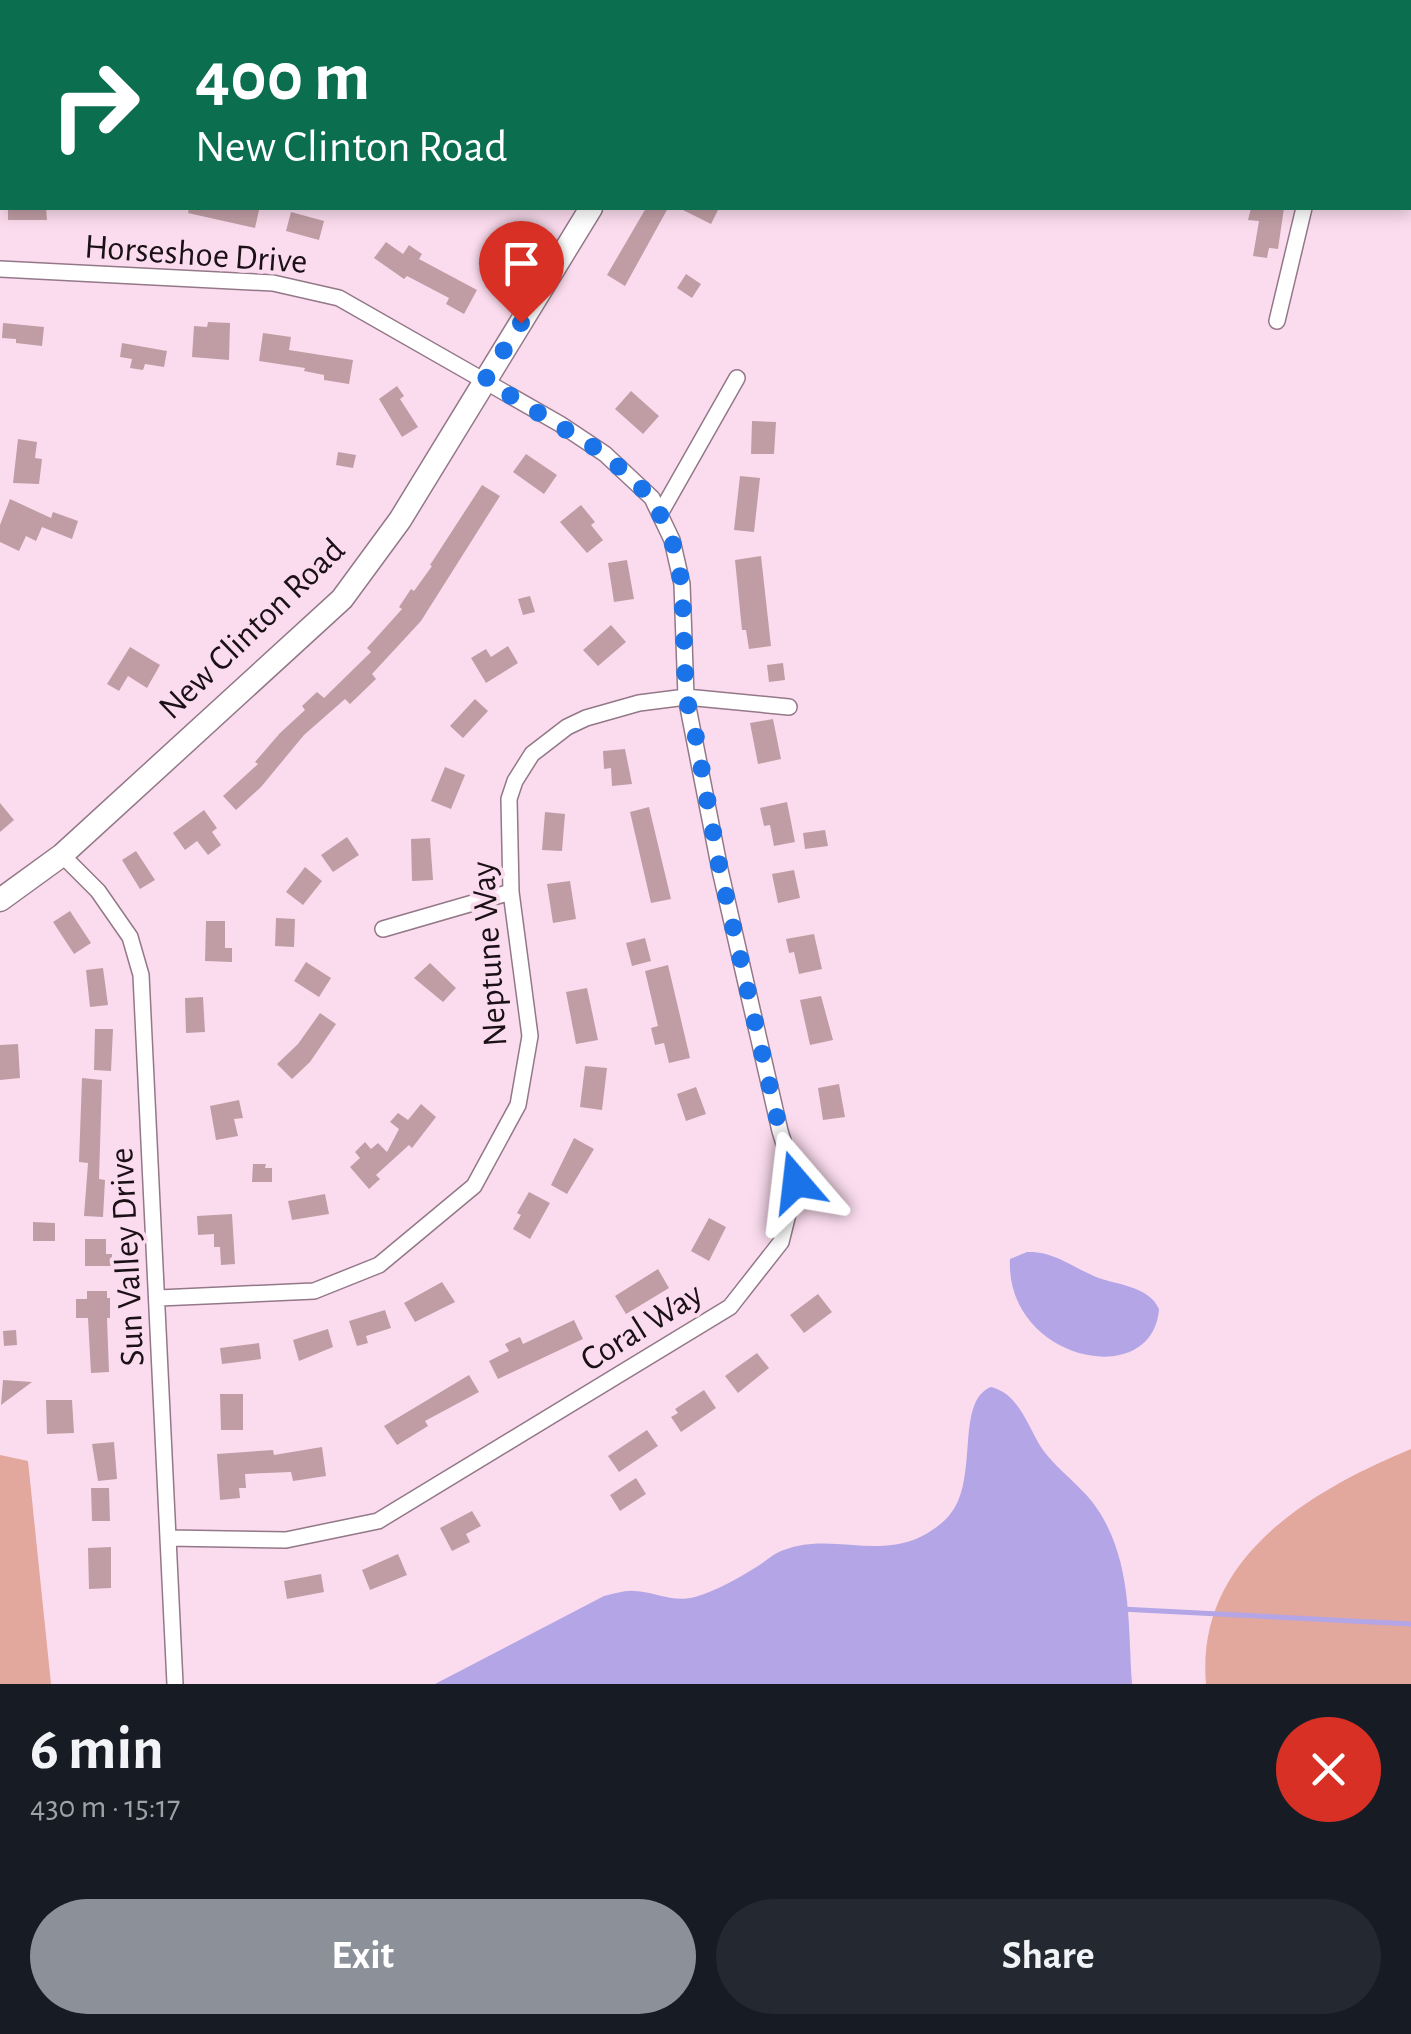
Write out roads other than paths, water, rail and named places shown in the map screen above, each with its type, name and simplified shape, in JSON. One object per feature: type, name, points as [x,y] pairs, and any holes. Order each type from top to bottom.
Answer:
[{"type":"street","name":"New Clinton Road","points":[[0,900],[62,855],[342,599],[400,520],[591,210]]},
{"type":"street","points":[[1277,321],[1304,210]]},
{"type":"street","name":"Horseshoe Drive","points":[[0,269],[298,286],[360,307],[485,380]]},
{"type":"street","points":[[661,512],[737,378]]},
{"type":"street","name":"Coral Way","points":[[168,1538],[286,1540],[378,1521],[730,1307],[781,1242],[796,1182],[780,1131],[720,870],[686,697],[682,584],[672,540],[652,498],[605,454],[485,380]]},
{"type":"street","name":"Neptune Way","points":[[159,1298],[314,1291],[379,1265],[474,1186],[518,1105],[530,1036],[511,892],[509,799],[523,766],[549,738],[586,718],[686,697],[789,706]]},
{"type":"street","name":"Sun Valley Drive","points":[[62,855],[98,891],[130,936],[142,974],[175,1684]]},
{"type":"street","points":[[383,929],[511,892]]},
{"type":"waterway","points":[[1121,1609],[1411,1624]]}]
